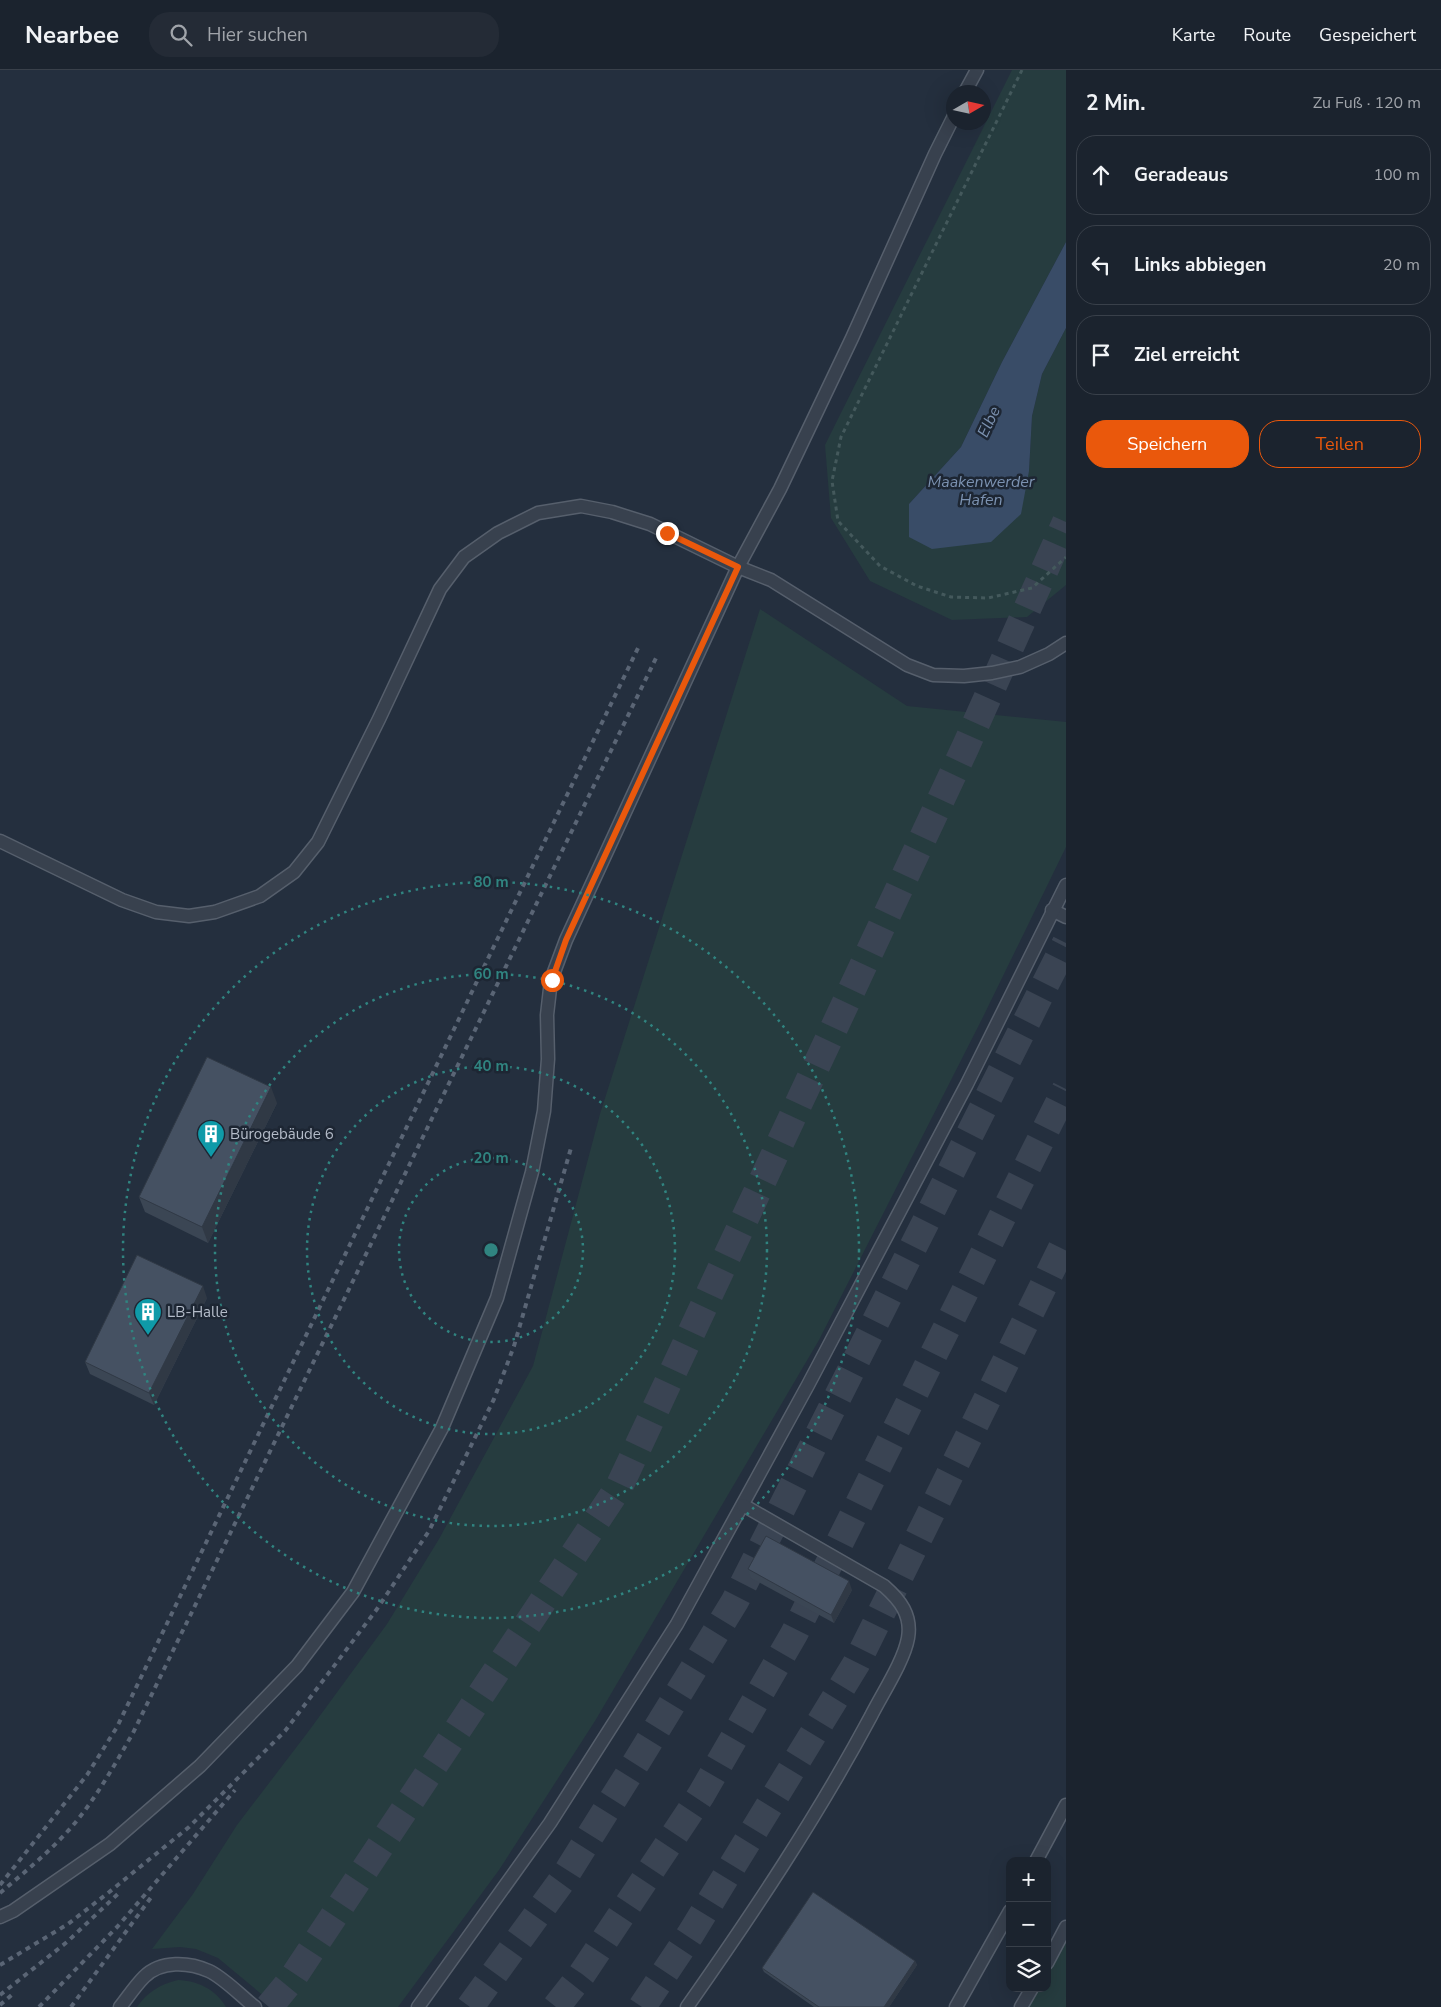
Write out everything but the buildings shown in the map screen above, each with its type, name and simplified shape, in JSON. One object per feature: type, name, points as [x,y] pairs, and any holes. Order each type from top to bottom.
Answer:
[{"type":"lane","points":[[968,85],[976,70]]},
{"type":"lane","points":[[0,1917],[13,1911],[110,1844],[200,1766],[297,1666],[353,1592],[442,1428],[497,1298],[532,1172],[544,1111],[548,1059],[547,1015],[552,980],[566,940],[738,567],[780,489],[852,338],[947,130]]},
{"type":"lane","points":[[0,841],[122,900],[156,912],[189,916],[215,912],[260,896],[294,872],[318,842],[379,719],[440,589],[464,557],[498,533],[538,513],[581,506],[612,512],[650,524],[738,567],[771,580],[907,665],[933,675],[964,676],[1020,667],[1049,654],[1066,643]]},
{"type":"lane","points":[[418,2007],[550,1823],[677,1624],[967,1084],[1066,885]]},
{"type":"lane","points":[[1052,910],[1066,917]]},
{"type":"lane","points":[[687,2007],[744,1926],[842,1770],[897,1666],[908,1638],[909,1622],[905,1610],[899,1599],[884,1586],[743,1504]]},
{"type":"lane","points":[[1038,1857],[1066,1805]]},
{"type":"lane","points":[[956,2007],[1006,1918]]},
{"type":"lane","points":[[1051,1956],[1066,1927]]},
{"type":"lane","points":[[120,2007],[145,1975],[158,1967],[172,1964],[191,1965],[210,1972],[255,2007]]},
{"type":"lane","points":[[1021,2007],[1030,1992]]},
{"type":"path","points":[[1022,70],[841,436],[832,481],[838,521],[880,566],[917,586],[951,597],[988,598],[1032,588],[1066,558]]},
{"type":"green space","points":[[1012,70],[1066,70],[1066,242],[1002,362],[961,447],[909,504],[1029,471],[1032,416],[1042,374],[1066,328],[1066,585],[1027,617],[952,620],[870,581],[831,518],[825,445],[982,130],[991,130],[991,112]]},
{"type":"green space","points":[[760,609],[907,706],[1066,722],[1066,847],[982,1019],[819,1340],[595,1721],[499,1870],[398,2007],[277,2007],[218,1958],[196,1949],[180,1947],[152,1949],[193,1894],[237,1825],[387,1624],[439,1539],[533,1366],[600,1114]]},
{"type":"green space","points":[[1066,1937],[1066,2007],[1025,2007],[1034,1992],[1051,1992],[1051,1964]]},
{"type":"green space","points":[[178,1980],[192,1982],[205,1987],[217,1995],[226,2007],[137,2007],[155,1989]]},
{"type":"water","name":"Maakenwerder Hafen","points":[[1066,242],[1066,328],[1042,374],[1032,416],[1029,471],[1021,514],[991,542],[932,549],[909,537],[909,504],[961,447],[1002,362]]},
{"type":"tunnel","points":[[269,2007],[292,1979],[620,1485],[965,748],[1066,522]]},
{"type":"tunnel","points":[[470,2007],[563,1879],[735,1601],[1066,943]]},
{"type":"tunnel","points":[[556,2007],[582,1974],[701,1795],[794,1634],[1066,1089]]},
{"type":"tunnel","points":[[642,2007],[690,1935],[856,1664],[1066,1240]]},
{"type":"railway","points":[[0,1885],[87,1775],[117,1727],[638,648]]},
{"type":"railway","points":[[0,1893],[67,1833],[99,1790],[133,1733],[656,658]]},
{"type":"railway","points":[[0,1965],[68,1924],[189,1827],[285,1731],[377,1609],[429,1531],[494,1399],[514,1346],[571,1148]]},
{"type":"railway","points":[[39,2007],[118,1926],[235,1790]]},
{"type":"railway","points":[[0,1995],[67,1942],[121,1891]]},
{"type":"railway","points":[[71,2007],[152,1896]]},
{"type":"railway","points":[[0,2005],[15,1992]]},
{"type":"place","name":"Bürogebäude 6","points":[[211,1158]]},
{"type":"place","name":"LB-Halle","points":[[148,1336]]},
{"type":"route","points":[[552,980],[566,940],[738,567],[667,533]]},
{"type":"water label","name":"Elbe","points":[[989,422]]}]
